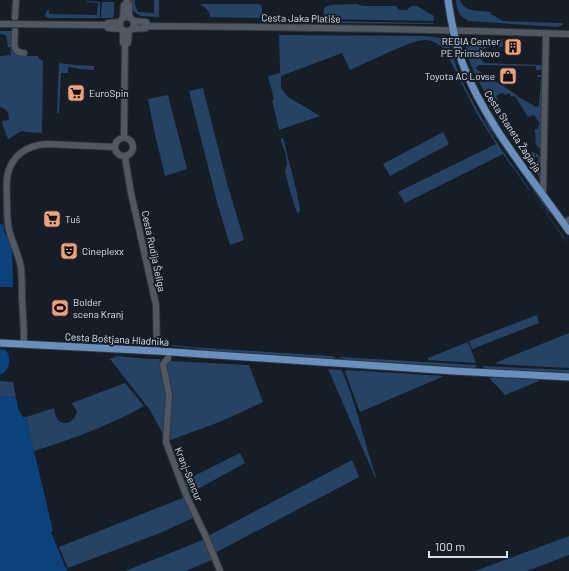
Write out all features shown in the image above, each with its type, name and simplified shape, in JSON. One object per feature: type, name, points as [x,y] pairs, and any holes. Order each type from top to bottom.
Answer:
[{"type":"main road","name":"Cesta Staneta Žagarja","points":[[448,0],[462,61],[478,97],[498,130],[543,195],[566,222],[569,231]]},
{"type":"main road","name":"Cesta Boštjana Hladnika","points":[[0,343],[156,351],[569,377]]},
{"type":"street","points":[[15,17],[16,0]]},
{"type":"street","points":[[126,30],[134,26],[129,15],[129,5],[127,1]]},
{"type":"street","points":[[126,30],[119,25],[122,20],[124,5],[127,1]]},
{"type":"street","points":[[122,20],[127,17],[132,20]]},
{"type":"street","name":"Cesta Jaka Platiše","points":[[0,24],[106,25],[108,23],[122,20]]},
{"type":"street","name":"Cesta Jaka Platiše","points":[[132,20],[146,22],[148,26]]},
{"type":"street","name":"Cesta Jaka Platiše","points":[[106,25],[108,28],[126,30],[146,28],[148,26],[454,30]]},
{"type":"street","points":[[124,138],[125,45],[123,43],[126,30]]},
{"type":"street","points":[[454,30],[569,34]]},
{"type":"street","points":[[15,31],[16,51],[19,53],[24,53]]},
{"type":"street","name":"Cesta Staneta Žagarja","points":[[543,195],[546,34]]},
{"type":"street","points":[[124,138],[133,143],[134,150],[132,154],[122,157],[116,152],[115,147],[118,140],[124,138]]},
{"type":"street","points":[[24,344],[21,267],[16,247],[9,230],[8,222],[7,177],[14,160],[22,152],[38,145],[47,144],[115,147]]},
{"type":"street","name":"Cesta Rudija Šeliga","points":[[125,157],[131,193],[156,305],[156,351]]},
{"type":"street","name":"Kranj-Sencur","points":[[168,358],[163,365],[169,395],[166,442],[186,496],[206,537],[220,571]]},
{"type":"shaded area","points":[[131,0],[135,0],[135,5],[138,12],[154,13],[154,0],[159,0],[159,17],[140,16],[131,9]]},
{"type":"shaded area","points":[[456,0],[460,0],[465,7],[469,9],[491,12],[491,14],[503,21],[563,23],[563,25],[557,27],[469,21],[459,13]]},
{"type":"shaded area","points":[[86,1],[100,2],[100,18],[48,18],[45,16],[49,9],[49,14],[97,15],[98,3]]},
{"type":"shaded area","points":[[102,2],[114,2],[114,16],[112,18],[101,18]]},
{"type":"shaded area","points":[[200,4],[259,4],[262,7],[262,18],[210,17],[207,10]]},
{"type":"shaded area","points":[[356,4],[363,6],[396,6],[399,10],[407,10],[411,6],[417,6],[434,16],[434,21],[323,19],[325,7],[331,5]]},
{"type":"shaded area","points":[[324,21],[433,23],[433,24],[324,23]]},
{"type":"shaded area","points":[[0,31],[13,31],[12,47],[15,53],[25,56],[38,56],[38,58],[43,61],[42,133],[23,131],[8,139],[2,123],[3,121],[9,120],[9,115],[6,110],[0,107],[0,56],[11,55],[6,35],[0,34]]},
{"type":"shaded area","points":[[279,35],[423,36],[437,37],[446,41],[451,50],[464,86],[488,129],[569,246],[503,154],[405,203],[398,192],[496,144],[477,114],[446,52],[440,45],[428,40],[416,41],[350,70],[342,53],[281,76],[281,88],[288,97],[320,116],[279,130],[272,101],[274,99],[268,76],[280,73]]},
{"type":"shaded area","points":[[477,38],[503,39],[503,47],[497,46],[483,49],[480,58],[485,63],[542,65],[542,69],[540,70],[536,70],[536,66],[479,65],[476,68],[536,107],[539,106],[541,77],[537,76],[542,76],[540,148],[536,144],[536,135],[534,130],[539,128],[538,126],[540,124],[534,115],[528,117],[515,96],[511,97],[509,93],[505,95],[504,93],[501,93],[496,96],[498,99],[497,100],[487,97],[468,58],[466,48],[468,42]]},
{"type":"shaded area","points":[[59,63],[94,66],[94,70],[68,67],[68,73],[61,73],[59,113],[57,113]]},
{"type":"shaded area","points":[[203,88],[227,183],[244,240],[230,245],[217,202],[189,91]]},
{"type":"shaded area","points":[[168,95],[187,169],[165,176],[148,99]]},
{"type":"shaded area","points":[[490,103],[499,108],[501,111],[498,113],[507,129],[512,135],[513,134],[519,145],[526,150],[526,153],[532,155],[532,152],[535,153],[535,162],[538,161],[536,153],[541,159],[540,178],[507,130]]},
{"type":"shaded area","points":[[484,116],[550,212],[549,213],[490,128]]},
{"type":"shaded area","points":[[443,132],[449,144],[390,176],[383,164]]},
{"type":"shaded area","points":[[283,138],[297,193],[300,209],[299,213],[297,213],[285,171],[287,165],[286,155],[281,141]]},
{"type":"shaded area","points":[[0,224],[4,225],[4,232],[11,244],[13,287],[0,287]]},
{"type":"shaded area","points":[[537,315],[539,323],[472,349],[469,341]]},
{"type":"shaded area","points":[[569,333],[569,368],[496,364],[497,362]]},
{"type":"shaded area","points":[[468,342],[476,363],[428,360],[428,358]]},
{"type":"shaded area","points":[[172,345],[336,357],[330,360],[229,353]]},
{"type":"shaded area","points":[[0,349],[6,350],[9,357],[9,364],[4,373],[0,375]]},
{"type":"shaded area","points":[[117,356],[160,359],[167,389],[164,436],[150,410],[110,359]]},
{"type":"shaded area","points":[[339,357],[477,366],[474,368],[360,361],[347,360]]},
{"type":"shaded area","points":[[169,361],[249,365],[263,402],[222,421],[168,441],[166,363]]},
{"type":"shaded area","points":[[482,366],[569,370],[569,374],[487,369]]},
{"type":"shaded area","points":[[328,369],[341,370],[343,373],[376,477],[375,477]]},
{"type":"shaded area","points":[[346,370],[444,376],[360,412],[345,372]]},
{"type":"shaded area","points":[[491,376],[539,379],[539,381],[505,395],[491,380]]},
{"type":"shaded area","points":[[0,381],[13,382],[16,398],[0,396]]},
{"type":"shaded area","points":[[125,383],[144,406],[90,432],[34,451],[26,417],[54,408],[58,420],[68,423],[75,417],[77,411],[72,403]]},
{"type":"shaded area","points":[[0,396],[16,398],[19,411],[23,417],[26,417],[53,531],[51,532],[67,571],[0,571]]},
{"type":"shaded area","points":[[240,453],[245,463],[187,495],[182,482]]},
{"type":"shaded area","points":[[352,460],[359,477],[215,553],[208,536]]},
{"type":"shaded area","points":[[185,497],[195,517],[160,533],[68,568],[59,547]]},
{"type":"shaded area","points":[[569,536],[569,555],[527,571],[475,571]]},
{"type":"shaded area","points":[[205,539],[214,559],[186,571],[125,571],[173,552]]},
{"type":"place","name":"REGIA Center PE Primskovo","points":[[513,47]]},
{"type":"place","name":"Toyota AC Lovse","points":[[508,76]]},
{"type":"place","name":"EuroSpin","points":[[76,93]]},
{"type":"place","name":"Tuš","points":[[52,219]]},
{"type":"place","name":"Cineplexx","points":[[69,251]]},
{"type":"place","name":"Bolder scena Kranj","points":[[60,308]]}]
